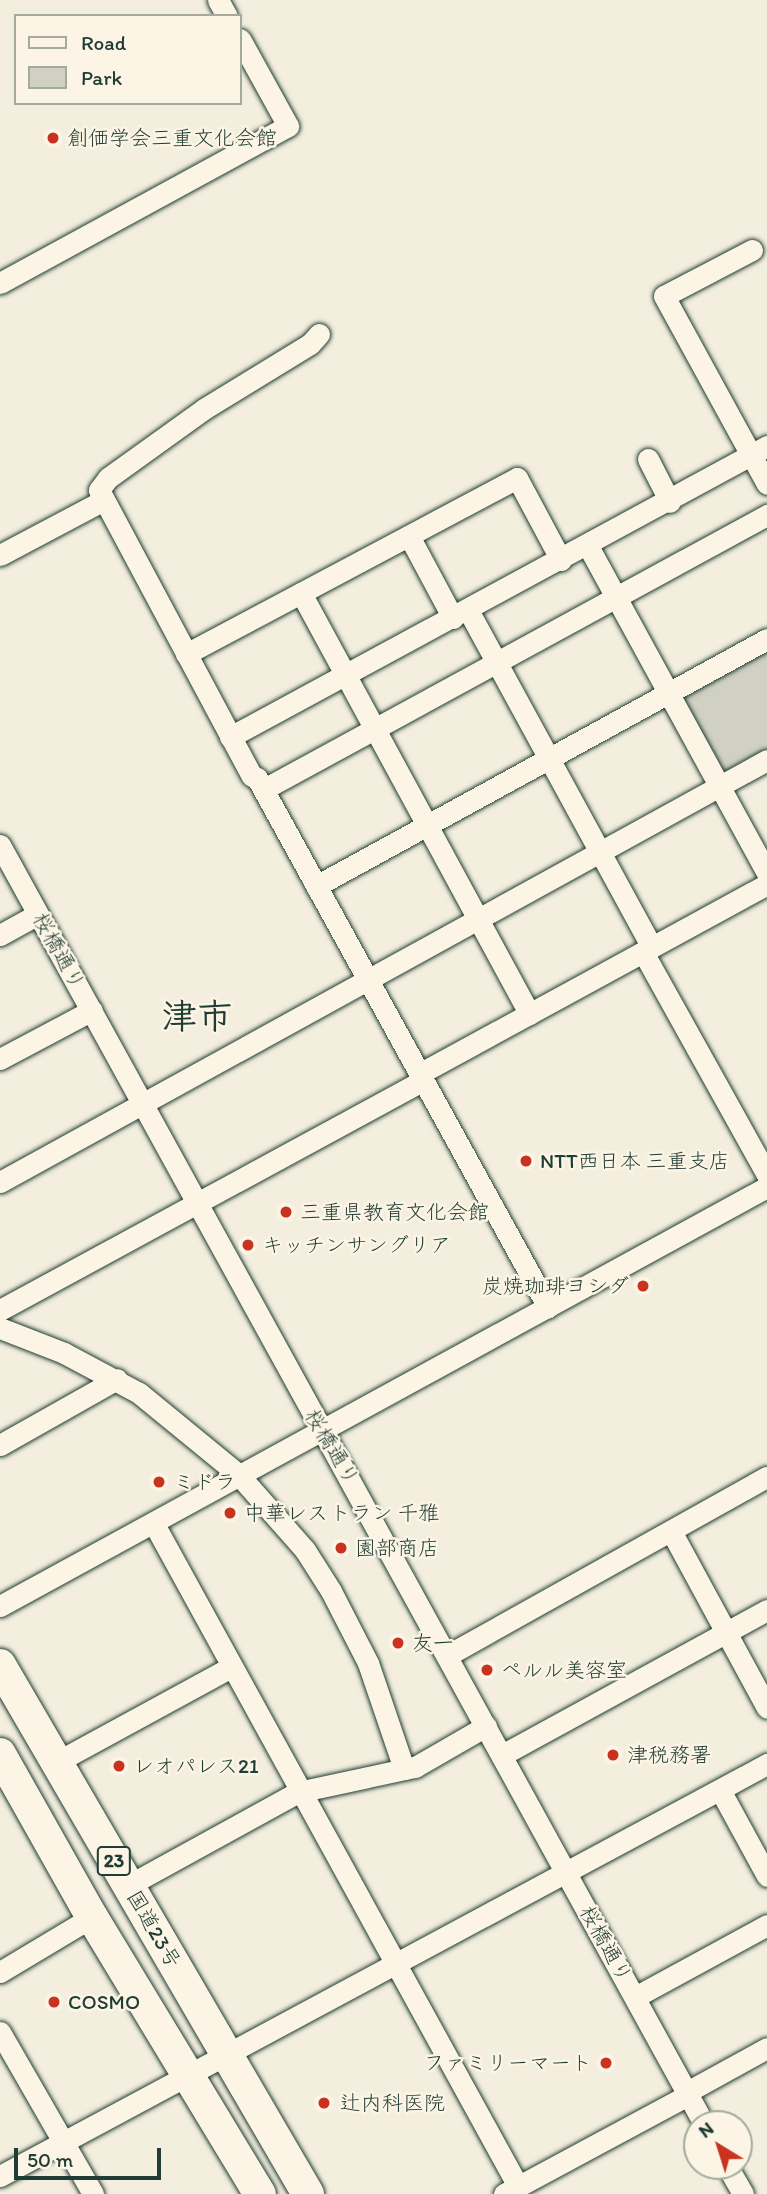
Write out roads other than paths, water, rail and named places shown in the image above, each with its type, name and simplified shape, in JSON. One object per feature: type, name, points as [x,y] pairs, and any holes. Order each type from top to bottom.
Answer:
[{"type":"highway","name":"国道23号","points":[[0,1665],[308,2194]]},
{"type":"highway","name":"23","points":[[0,1754],[92,1917],[260,2194]]},
{"type":"street","points":[[0,282],[288,126],[242,43]]},
{"type":"street","points":[[752,250],[664,296],[760,452],[767,484]]},
{"type":"street","points":[[319,334],[310,344],[204,409],[108,478],[99,490],[102,501],[230,737],[264,789],[366,980],[548,1307]]},
{"type":"street","points":[[230,737],[760,452]]},
{"type":"street","points":[[648,459],[670,502]]},
{"type":"street","points":[[186,654],[517,478],[561,560]]},
{"type":"street","points":[[0,555],[102,501]]},
{"type":"street","points":[[264,789],[767,515]]},
{"type":"street","points":[[409,537],[497,662],[601,852],[647,949],[767,1175]]},
{"type":"street","points":[[588,546],[767,873]]},
{"type":"street","points":[[301,593],[530,1014]]},
{"type":"street","points":[[316,886],[767,639]]},
{"type":"street","points":[[0,1182],[767,760]]},
{"type":"street","name":"桜橋通り","points":[[0,845],[314,1419],[323,1426],[697,2110]]},
{"type":"street","points":[[0,1310],[767,884]]},
{"type":"street","points":[[0,935],[38,914]]},
{"type":"street","points":[[0,1059],[92,1010]]},
{"type":"street","points":[[0,1606],[154,1524],[323,1426],[767,1187]]},
{"type":"street","points":[[0,1328],[64,1353],[117,1379],[173,1417],[239,1474],[305,1550],[331,1591],[368,1663],[404,1769]]},
{"type":"street","points":[[0,1444],[117,1379]]},
{"type":"street","points":[[447,1655],[767,1477]]},
{"type":"street","points":[[154,1524],[298,1792],[523,2189],[767,2048]]},
{"type":"street","points":[[671,1531],[767,1708]]},
{"type":"street","points":[[502,1755],[767,1610]]},
{"type":"street","points":[[55,1763],[231,1667]]},
{"type":"street","points":[[129,1885],[298,1792],[404,1769],[486,1726]]},
{"type":"street","points":[[0,2176],[229,2057],[767,1764]]},
{"type":"street","points":[[720,1790],[767,1876]]},
{"type":"street","points":[[0,1972],[92,1917]]},
{"type":"street","points":[[635,1997],[767,1925]]},
{"type":"street","points":[[0,2032],[93,2194]]},
{"type":"place","name":"創価学会三重文化会館","points":[[53,138]]},
{"type":"place","name":"NTT西日本 三重支店","points":[[526,1161]]},
{"type":"place","name":"三重県教育文化会館","points":[[286,1212]]},
{"type":"place","name":"キッチンサングリア","points":[[248,1245]]},
{"type":"place","name":"炭焼珈琲ヨシダ","points":[[643,1286]]},
{"type":"place","name":"ミドラ","points":[[159,1482]]},
{"type":"place","name":"中華レストラン 千雅","points":[[230,1513]]},
{"type":"place","name":"園部商店","points":[[341,1548]]},
{"type":"place","name":"友一","points":[[398,1643]]},
{"type":"place","name":"ペルル美容室","points":[[487,1670]]},
{"type":"place","name":"津税務署","points":[[613,1755]]},
{"type":"place","name":"レオパレス21","points":[[119,1766]]},
{"type":"place","name":"COSMO","points":[[54,2002]]},
{"type":"place","name":"ファミリーマート","points":[[606,2063]]},
{"type":"place","name":"辻内科医院","points":[[324,2103]]},
{"type":"district","name":"津市","points":[[197,1016]]}]
